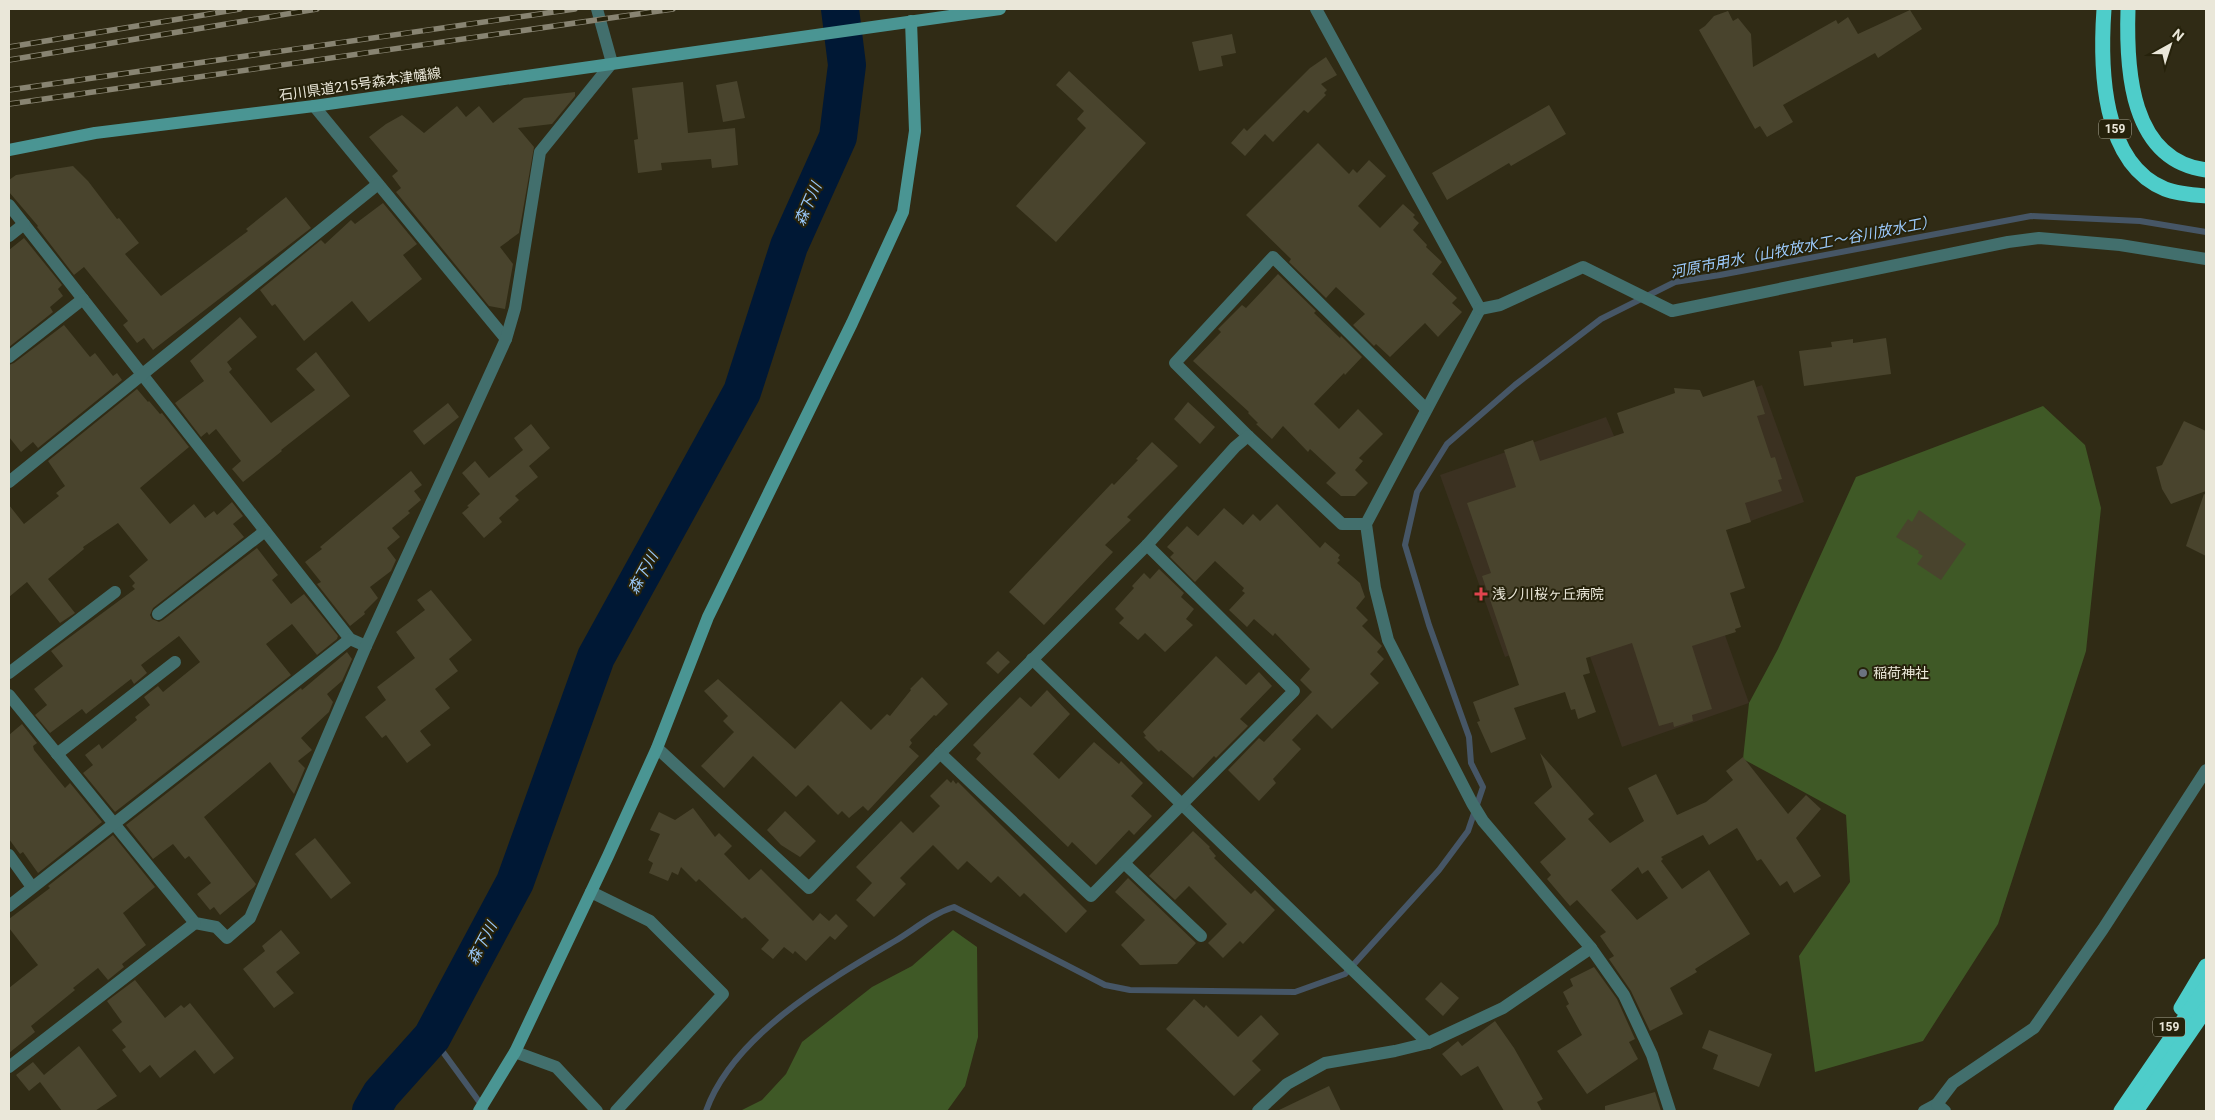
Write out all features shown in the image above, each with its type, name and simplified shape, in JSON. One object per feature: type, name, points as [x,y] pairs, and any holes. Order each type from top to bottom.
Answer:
[{"type":"highway","name":"159","points":[[2104,9],[2101,47],[2106,96],[2111,120],[2122,147],[2133,164],[2149,180],[2166,189],[2191,195],[2206,196]]},
{"type":"highway","name":"159","points":[[2128,9],[2127,49],[2136,108],[2152,138],[2172,158],[2206,170]]},
{"type":"highway","name":"159","points":[[2136,1089],[2140,1072],[2206,966]]},
{"type":"highway","name":"159","points":[[2121,1111],[2206,986]]},
{"type":"highway","name":"159","points":[[2136,1111],[2206,1009]]},
{"type":"street","points":[[9,695],[195,923],[216,927],[227,938],[250,918],[366,646],[506,339],[515,308],[540,152],[612,63],[597,9]]},
{"type":"street","name":"石川県道215号森本津幡線","points":[[9,150],[95,133],[314,106],[1000,9]]},
{"type":"street","points":[[1316,9],[1480,309]]},
{"type":"street","points":[[479,1111],[514,1052],[591,892],[657,748],[708,617],[852,323],[903,212],[915,131],[911,21]]},
{"type":"street","points":[[314,106],[506,339]]},
{"type":"street","points":[[9,482],[378,184]]},
{"type":"street","points":[[9,205],[350,639],[366,646]]},
{"type":"street","points":[[9,236],[24,224]]},
{"type":"street","points":[[1480,309],[1500,305],[1583,267],[1672,311],[1999,244],[2039,238],[2120,245],[2206,259]]},
{"type":"street","points":[[1366,524],[1342,524],[1248,436],[1175,363],[1274,257],[1426,409]]},
{"type":"street","points":[[9,357],[83,300]]},
{"type":"street","points":[[1480,309],[1366,524],[1374,588],[1388,640],[1472,804],[1483,821],[1590,948],[1624,995],[1652,1055],[1670,1111]]},
{"type":"street","points":[[657,748],[809,888],[1032,659],[1147,545],[1235,447],[1248,436]]},
{"type":"street","points":[[158,614],[265,531]]},
{"type":"street","points":[[940,753],[1092,896],[1294,691],[1147,545]]},
{"type":"street","points":[[9,674],[115,592]]},
{"type":"street","points":[[9,906],[350,639]]},
{"type":"street","points":[[1032,659],[1428,1043]]},
{"type":"street","points":[[57,754],[175,662]]},
{"type":"street","points":[[1924,1111],[1941,1108],[1953,1083],[2034,1028],[2104,928],[2206,770]]},
{"type":"street","points":[[9,855],[32,887]]},
{"type":"street","points":[[1124,863],[1201,936]]},
{"type":"street","points":[[591,892],[650,921],[723,994],[616,1111]]},
{"type":"street","points":[[9,1067],[195,923]]},
{"type":"street","points":[[1258,1111],[1287,1084],[1325,1062],[1428,1043],[1503,1008],[1590,948]]},
{"type":"street","points":[[514,1052],[556,1067],[597,1111]]},
{"type":"shaded area","points":[[1762,385],[1804,502],[1692,542],[1749,703],[1622,747],[1581,631],[1505,657],[1440,475],[1606,417],[1614,436]]},
{"type":"green space","points":[[2043,406],[2085,445],[2101,508],[2086,651],[1998,924],[1923,1041],[1815,1072],[1799,956],[1850,882],[1846,815],[1743,759],[1749,703],[1778,649],[1856,477]]},
{"type":"green space","points":[[953,930],[977,947],[978,1037],[965,1086],[947,1111],[740,1111],[762,1100],[786,1074],[802,1042],[872,987],[912,966]]},
{"type":"building","points":[[1910,10],[1922,29],[1878,58],[1875,53],[1783,105],[1793,122],[1767,137],[1760,126],[1755,129],[1699,30],[1714,16],[1728,11],[1733,21],[1738,18],[1751,34],[1753,67],[1836,20],[1838,24],[1848,17],[1858,34]]},
{"type":"building","points":[[1232,34],[1236,53],[1221,56],[1223,66],[1199,71],[1192,42]]},
{"type":"building","points":[[1326,57],[1337,75],[1321,84],[1327,90],[1324,93],[1326,95],[1308,113],[1304,110],[1273,142],[1265,134],[1245,156],[1231,143],[1244,128],[1247,131],[1310,68]]},
{"type":"building","points":[[1069,71],[1146,143],[1056,242],[1016,206],[1086,128],[1077,119],[1084,111],[1056,85]]},
{"type":"building","points":[[737,81],[745,118],[723,122],[716,85]]},
{"type":"building","points":[[683,82],[688,133],[735,128],[738,165],[712,168],[711,159],[661,163],[662,170],[638,173],[634,140],[638,139],[632,88]]},
{"type":"building","points":[[575,92],[575,96],[552,124],[518,128],[534,147],[519,233],[500,247],[513,264],[505,309],[489,306],[396,192],[401,188],[392,176],[398,171],[369,137],[402,115],[424,133],[457,106],[466,117],[479,106],[493,123],[524,98]]},
{"type":"building","points":[[1549,105],[1566,134],[1511,166],[1509,163],[1447,200],[1432,173]]},
{"type":"building","points":[[1318,143],[1349,174],[1353,169],[1357,173],[1369,160],[1386,176],[1358,206],[1380,228],[1403,204],[1415,215],[1413,217],[1419,223],[1413,230],[1427,245],[1426,247],[1442,262],[1432,274],[1457,298],[1452,303],[1462,312],[1438,337],[1425,323],[1390,357],[1376,344],[1374,346],[1353,325],[1365,314],[1336,287],[1326,298],[1289,262],[1291,259],[1246,215]]},
{"type":"building","points":[[73,166],[88,181],[117,219],[119,218],[139,243],[125,254],[161,296],[248,231],[246,229],[286,197],[311,228],[153,350],[144,338],[137,343],[123,325],[128,321],[84,267],[74,275],[38,226],[9,192],[9,180],[16,175]]},
{"type":"building","points":[[383,203],[417,244],[403,255],[422,279],[369,322],[352,301],[304,341],[275,304],[272,306],[260,290],[321,240],[325,244],[351,220],[355,224]]},
{"type":"building","points":[[24,238],[62,285],[58,289],[63,296],[50,307],[53,312],[9,347],[9,250]]},
{"type":"building","points":[[1278,274],[1316,311],[1314,313],[1362,357],[1314,404],[1339,429],[1358,409],[1383,434],[1359,458],[1363,461],[1355,470],[1368,483],[1355,496],[1341,496],[1326,483],[1336,473],[1310,449],[1308,452],[1283,426],[1272,439],[1256,424],[1258,423],[1249,412],[1193,361],[1221,332],[1218,329],[1242,305],[1246,308]]},
{"type":"building","points":[[240,317],[257,337],[227,362],[232,369],[229,372],[271,423],[315,390],[296,369],[316,352],[350,396],[243,482],[232,469],[241,461],[216,429],[209,435],[207,432],[201,437],[175,403],[204,381],[190,361]]},
{"type":"building","points":[[64,325],[90,357],[95,353],[113,376],[117,373],[122,380],[38,448],[33,442],[21,452],[9,437],[9,365]]},
{"type":"building","points":[[1886,338],[1891,374],[1804,386],[1799,351],[1832,347],[1831,342],[1853,339],[1853,343]]},
{"type":"building","points":[[1754,380],[1765,414],[1757,416],[1771,458],[1775,457],[1782,479],[1778,480],[1782,491],[1745,503],[1751,522],[1726,530],[1745,588],[1730,593],[1741,627],[1735,629],[1736,632],[1692,646],[1712,709],[1692,715],[1693,721],[1674,727],[1673,722],[1659,726],[1632,643],[1586,658],[1590,673],[1583,675],[1596,712],[1578,719],[1575,709],[1571,710],[1565,692],[1514,708],[1526,739],[1491,753],[1477,722],[1480,721],[1473,702],[1519,685],[1482,576],[1491,573],[1467,503],[1516,487],[1504,450],[1533,440],[1540,461],[1624,433],[1617,413],[1675,393],[1674,388],[1700,390],[1703,397]]},
{"type":"building","points":[[137,389],[160,414],[162,413],[189,447],[140,488],[170,524],[194,504],[205,518],[214,511],[217,515],[232,502],[243,516],[233,524],[244,537],[153,608],[150,615],[152,619],[159,622],[163,620],[257,548],[278,575],[272,580],[291,604],[304,594],[338,636],[337,639],[317,655],[292,624],[266,644],[291,675],[115,812],[83,773],[93,765],[85,755],[99,744],[102,749],[137,720],[135,717],[150,705],[144,697],[158,686],[163,692],[200,662],[179,636],[141,665],[147,673],[134,684],[131,679],[86,714],[82,709],[50,733],[35,715],[47,705],[34,689],[63,666],[51,651],[135,589],[132,586],[135,583],[129,576],[148,560],[118,523],[83,547],[84,549],[48,579],[75,613],[60,623],[27,582],[9,597],[9,505],[24,524],[59,496],[56,493],[65,486],[48,461]]},
{"type":"building","points":[[1188,402],[1215,427],[1200,444],[1174,419]]},
{"type":"building","points":[[448,403],[459,417],[424,445],[413,431]]},
{"type":"building","points":[[2184,421],[2206,431],[2206,491],[2171,504],[2162,489],[2156,467],[2162,465]]},
{"type":"building","points":[[531,424],[550,448],[529,466],[538,477],[515,496],[519,500],[499,518],[502,522],[484,538],[462,513],[480,494],[462,473],[475,461],[489,478],[523,450],[514,438]]},
{"type":"building","points":[[1152,442],[1178,466],[1127,517],[1131,520],[1105,545],[1113,552],[1044,625],[1009,592],[1112,483],[1114,485],[1138,460],[1136,459]]},
{"type":"building","points":[[411,471],[422,485],[414,491],[421,500],[408,511],[410,513],[392,528],[400,537],[387,548],[396,560],[391,571],[370,587],[378,598],[364,612],[365,614],[350,626],[317,584],[321,582],[305,562],[322,549],[320,547]]},
{"type":"building","points":[[2204,494],[2206,495],[2206,556],[2186,546]]},
{"type":"building","points":[[1277,504],[1320,548],[1325,542],[1340,555],[1338,558],[1340,560],[1337,563],[1360,583],[1365,597],[1356,608],[1368,620],[1362,626],[1382,646],[1377,652],[1384,659],[1370,674],[1379,683],[1332,729],[1317,714],[1292,740],[1301,749],[1273,779],[1276,783],[1259,801],[1228,770],[1259,738],[1264,742],[1312,692],[1300,680],[1310,669],[1275,633],[1273,636],[1254,619],[1247,627],[1229,610],[1245,593],[1242,591],[1244,588],[1215,561],[1195,582],[1170,557],[1174,553],[1167,547],[1187,526],[1198,536],[1224,508],[1243,525],[1253,514],[1260,521]]},
{"type":"building","points":[[1919,510],[1966,544],[1941,580],[1917,564],[1923,556],[1918,553],[1919,551],[1896,537],[1908,519],[1912,522]]},
{"type":"building","points":[[1159,569],[1184,593],[1181,597],[1194,609],[1186,619],[1193,625],[1165,652],[1145,633],[1138,640],[1119,623],[1124,618],[1115,609],[1134,588],[1132,586],[1144,573],[1150,579]]},
{"type":"building","points":[[431,590],[472,640],[449,659],[458,671],[435,689],[450,708],[420,731],[431,745],[407,763],[386,735],[382,738],[365,717],[386,700],[377,687],[415,658],[396,632],[425,610],[417,600]]},
{"type":"building","points":[[998,651],[1010,662],[998,674],[986,663]]},
{"type":"building","points":[[347,652],[352,659],[342,681],[327,694],[333,702],[329,712],[301,738],[312,750],[298,761],[305,768],[294,794],[270,762],[204,817],[256,884],[220,915],[214,907],[210,910],[197,894],[211,883],[189,856],[185,859],[173,844],[153,859],[126,825],[301,688],[302,690]]},
{"type":"building","points":[[1216,656],[1246,685],[1259,672],[1272,686],[1240,719],[1248,726],[1216,758],[1214,756],[1193,778],[1161,750],[1159,752],[1144,737],[1146,736],[1143,732]]},
{"type":"building","points":[[922,677],[948,704],[936,716],[934,715],[910,740],[912,743],[909,747],[919,756],[868,811],[863,806],[849,818],[842,811],[838,815],[808,785],[796,797],[753,756],[724,788],[701,766],[734,732],[723,721],[728,716],[704,691],[718,679],[795,749],[841,701],[871,730],[887,714],[890,716],[910,689]]},
{"type":"building","points":[[1047,690],[1070,714],[1033,754],[1059,779],[1094,742],[1119,764],[1121,761],[1143,783],[1131,796],[1152,816],[1134,835],[1129,830],[1096,865],[1072,842],[1068,847],[976,759],[981,753],[973,745],[1020,697],[1031,707]]},
{"type":"building","points":[[22,724],[37,743],[33,746],[34,750],[65,788],[70,783],[102,822],[38,873],[23,852],[20,854],[9,839],[9,735]]},
{"type":"building","points":[[1540,753],[1594,814],[1588,819],[1610,843],[1644,821],[1628,788],[1656,774],[1677,815],[1706,802],[1733,780],[1726,771],[1743,757],[1788,814],[1806,795],[1821,809],[1796,838],[1821,876],[1794,893],[1787,881],[1780,886],[1761,859],[1757,861],[1737,828],[1709,845],[1703,835],[1661,857],[1663,859],[1661,861],[1682,889],[1709,870],[1750,934],[1695,969],[1697,972],[1670,988],[1683,1014],[1650,1031],[1631,991],[1609,959],[1614,956],[1600,936],[1606,932],[1577,900],[1570,906],[1547,879],[1551,875],[1540,862],[1566,839],[1534,803],[1552,787]],"holes":[[[1638,867],[1642,874],[1648,870],[1668,898],[1637,920],[1611,890]]]},
{"type":"building","points":[[947,779],[951,783],[953,780],[956,784],[958,782],[1087,911],[1066,933],[1024,893],[1020,897],[998,876],[991,883],[967,861],[958,870],[933,845],[900,878],[906,884],[874,917],[856,900],[872,883],[856,867],[901,821],[913,833],[940,806],[930,796]]},
{"type":"building","points":[[693,808],[715,837],[719,833],[732,846],[724,854],[749,880],[761,869],[813,921],[820,913],[829,921],[836,914],[848,926],[835,940],[830,936],[806,961],[795,951],[793,954],[784,947],[773,959],[761,949],[769,940],[745,917],[742,919],[699,879],[696,882],[681,867],[678,875],[672,872],[668,881],[649,873],[653,863],[648,860],[660,834],[650,830],[659,812],[675,820]]},
{"type":"building","points":[[785,811],[816,841],[800,857],[781,845],[767,830]]},
{"type":"building","points":[[1193,831],[1210,847],[1216,856],[1214,858],[1251,894],[1255,890],[1275,910],[1243,944],[1240,941],[1223,958],[1208,943],[1227,924],[1189,886],[1175,900],[1149,876]]},
{"type":"building","points":[[113,835],[155,887],[123,913],[146,945],[122,964],[124,967],[108,980],[98,968],[73,988],[75,990],[31,1026],[35,1032],[9,1053],[9,988],[38,965],[9,928],[9,919],[50,888],[48,886]]},
{"type":"building","points":[[315,838],[351,883],[331,899],[295,854]]},
{"type":"building","points":[[1128,878],[1196,943],[1177,964],[1140,965],[1121,945],[1145,920],[1115,892]]},
{"type":"building","points":[[281,930],[300,953],[276,972],[294,993],[274,1008],[243,969],[265,951],[262,946]]},
{"type":"building","points":[[1594,967],[1617,999],[1635,1039],[1629,1042],[1638,1059],[1587,1094],[1557,1051],[1582,1035],[1566,1006],[1569,1004],[1563,992],[1573,986],[1570,979]]},
{"type":"building","points":[[135,980],[165,1018],[181,1005],[184,1008],[190,1003],[234,1058],[214,1074],[195,1050],[160,1078],[150,1065],[140,1073],[122,1050],[126,1047],[112,1030],[122,1022],[107,1001]]},
{"type":"building","points":[[1441,982],[1459,998],[1443,1016],[1425,999]]},
{"type":"building","points":[[1194,999],[1204,1008],[1206,1005],[1238,1037],[1261,1015],[1279,1034],[1252,1061],[1261,1070],[1234,1096],[1166,1029]]},
{"type":"building","points":[[1495,1021],[1514,1048],[1543,1099],[1537,1102],[1542,1111],[1504,1111],[1478,1066],[1461,1076],[1442,1054],[1458,1041],[1462,1046]]},
{"type":"building","points":[[1709,1030],[1772,1054],[1759,1087],[1713,1069],[1718,1055],[1702,1048]]},
{"type":"building","points":[[79,1046],[117,1096],[95,1111],[62,1111],[40,1082],[29,1091],[16,1075],[33,1062],[44,1075]]},
{"type":"building","points":[[1329,1086],[1341,1111],[1277,1111]]},
{"type":"building","points":[[1655,1092],[1661,1111],[1605,1111],[1605,1106]]},
{"type":"waterway","name":"森下川","points":[[371,1111],[381,1094],[432,1037],[515,882],[596,657],[742,392],[789,246],[838,137],[847,65],[840,9]]},
{"type":"waterway","name":"河原市用水（山牧放水工～谷川放水工）","points":[[706,1111],[719,1083],[738,1058],[760,1034],[786,1012],[841,973],[931,918],[954,907],[1105,985],[1130,990],[1295,992],[1345,974],[1439,870],[1468,831],[1483,787],[1471,763],[1469,737],[1429,625],[1405,545],[1417,492],[1447,444],[1515,385],[1601,319],[1675,282],[2031,216],[2140,221],[2206,232]]},
{"type":"waterway","points":[[432,1037],[486,1111]]},
{"type":"railway","points":[[9,47],[240,9]]},
{"type":"railway","points":[[9,60],[317,9]]},
{"type":"railway","points":[[9,90],[575,9]]},
{"type":"railway","points":[[9,104],[673,9]]},
{"type":"place","name":"浅ノ川桜ヶ丘病院","points":[[1481,594]]},
{"type":"place","name":"稲荷神社","points":[[1863,673]]}]
